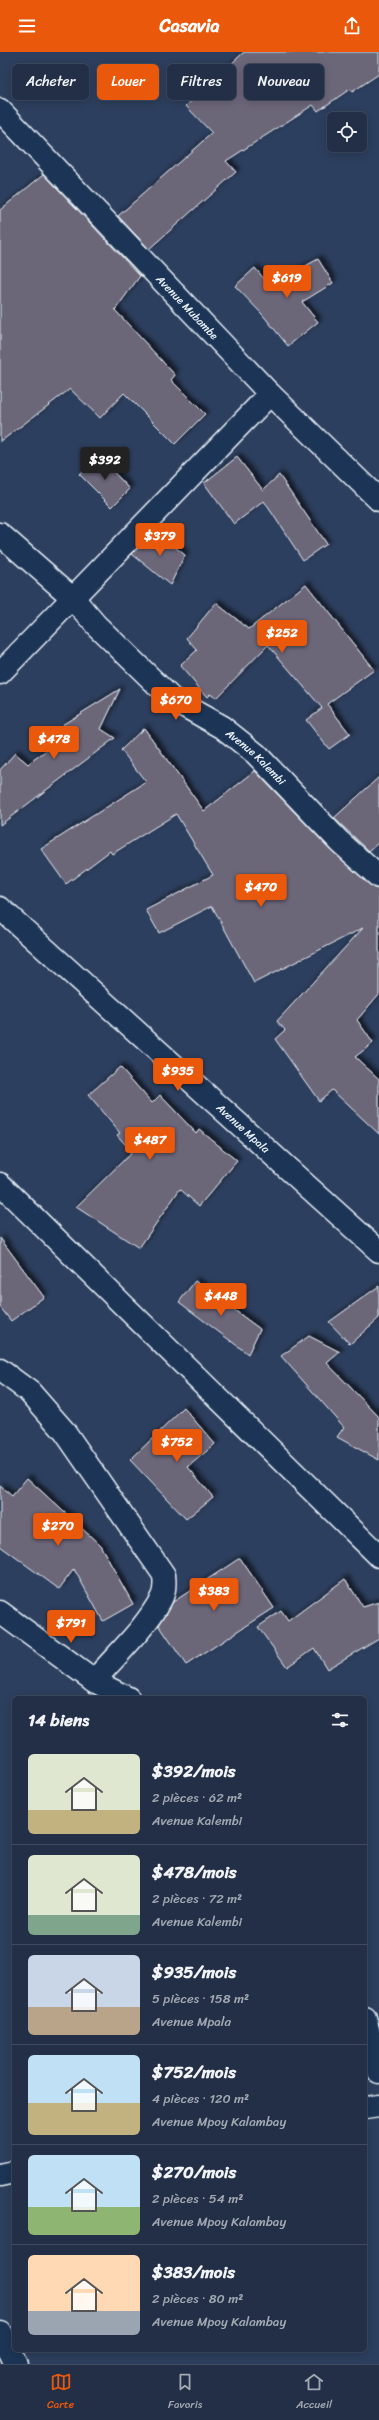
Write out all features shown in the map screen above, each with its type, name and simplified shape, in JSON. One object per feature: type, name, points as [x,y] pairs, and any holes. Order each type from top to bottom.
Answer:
[{"type":"street","name":"Avenue Mubambe","points":[[0,110],[270,394],[379,500]]},
{"type":"street","points":[[0,674],[270,394]]},
{"type":"street","name":"Avenue Kalembi","points":[[0,534],[73,598],[96,625],[172,699],[222,727],[256,754],[339,840],[379,877]]},
{"type":"street","name":"Avenue Mpala","points":[[0,908],[379,1251]]},
{"type":"street","points":[[0,1184],[379,1556]]},
{"type":"street","points":[[0,1370],[30,1392],[65,1432],[164,1575],[165,1587],[161,1598],[147,1619],[94,1681]]},
{"type":"street","points":[[0,1612],[94,1681],[124,1696]]},
{"type":"street","points":[[367,2026],[379,2072]]},
{"type":"street","points":[[367,2108],[379,2106]]},
{"type":"street","points":[[0,2175],[12,2172]]},
{"type":"street","points":[[0,2332],[16,2364]]},
{"type":"building","points":[[244,52],[379,52],[379,74],[352,92],[350,89],[318,111],[313,105],[226,161],[236,172],[149,249],[118,216],[212,133],[186,106],[192,100],[236,100],[236,64],[231,64]]},
{"type":"building","points":[[44,174],[140,276],[115,310],[175,375],[171,380],[205,414],[175,444],[124,393],[100,418],[70,389],[0,442],[0,210]]},
{"type":"building","points":[[318,259],[333,283],[302,302],[318,322],[288,346],[262,314],[235,286],[255,268],[270,286]]},
{"type":"building","points":[[98,456],[130,489],[112,507],[79,474]]},
{"type":"building","points":[[237,457],[263,490],[279,475],[326,544],[303,560],[264,501],[234,524],[204,483]]},
{"type":"building","points":[[155,531],[185,555],[170,585],[132,554]]},
{"type":"building","points":[[306,584],[374,670],[327,704],[350,734],[329,749],[306,720],[322,708],[268,645],[216,698],[210,694],[207,697],[180,666],[197,650],[187,638],[216,603],[249,629]]},
{"type":"building","points":[[120,689],[101,729],[115,738],[0,825],[0,770],[15,753],[28,764],[68,734],[62,725]]},
{"type":"building","points":[[144,728],[204,811],[255,771],[331,850],[371,886],[379,889],[379,994],[357,1020],[373,1043],[355,1057],[379,1079],[379,1134],[332,1090],[319,1101],[275,1039],[285,1030],[277,1021],[363,928],[254,983],[212,906],[159,933],[146,910],[213,875],[176,814],[112,854],[110,851],[66,884],[41,849],[146,782],[121,750]]},
{"type":"building","points":[[379,777],[379,842],[369,851],[334,818]]},
{"type":"building","points":[[120,1067],[152,1103],[160,1095],[196,1133],[199,1129],[237,1161],[199,1206],[180,1189],[139,1248],[76,1207],[132,1152],[117,1135],[120,1133],[88,1095]]},
{"type":"building","points":[[0,1238],[44,1297],[11,1321],[0,1307]]},
{"type":"building","points":[[195,1281],[260,1329],[248,1354],[179,1302]]},
{"type":"building","points":[[379,1286],[379,1318],[350,1344],[329,1322]]},
{"type":"building","points":[[309,1336],[340,1352],[327,1363],[379,1417],[379,1460],[337,1437],[344,1427],[281,1356]]},
{"type":"building","points":[[184,1408],[215,1444],[188,1467],[213,1497],[186,1519],[130,1460]]},
{"type":"building","points":[[27,1478],[100,1545],[133,1604],[103,1621],[74,1569],[59,1589],[0,1546],[0,1486],[12,1496]]},
{"type":"building","points":[[240,1558],[274,1608],[186,1665],[159,1625],[173,1602]]},
{"type":"building","points":[[345,1579],[363,1607],[379,1602],[379,1638],[327,1669],[314,1648],[287,1667],[258,1627],[281,1611],[288,1621]]}]
